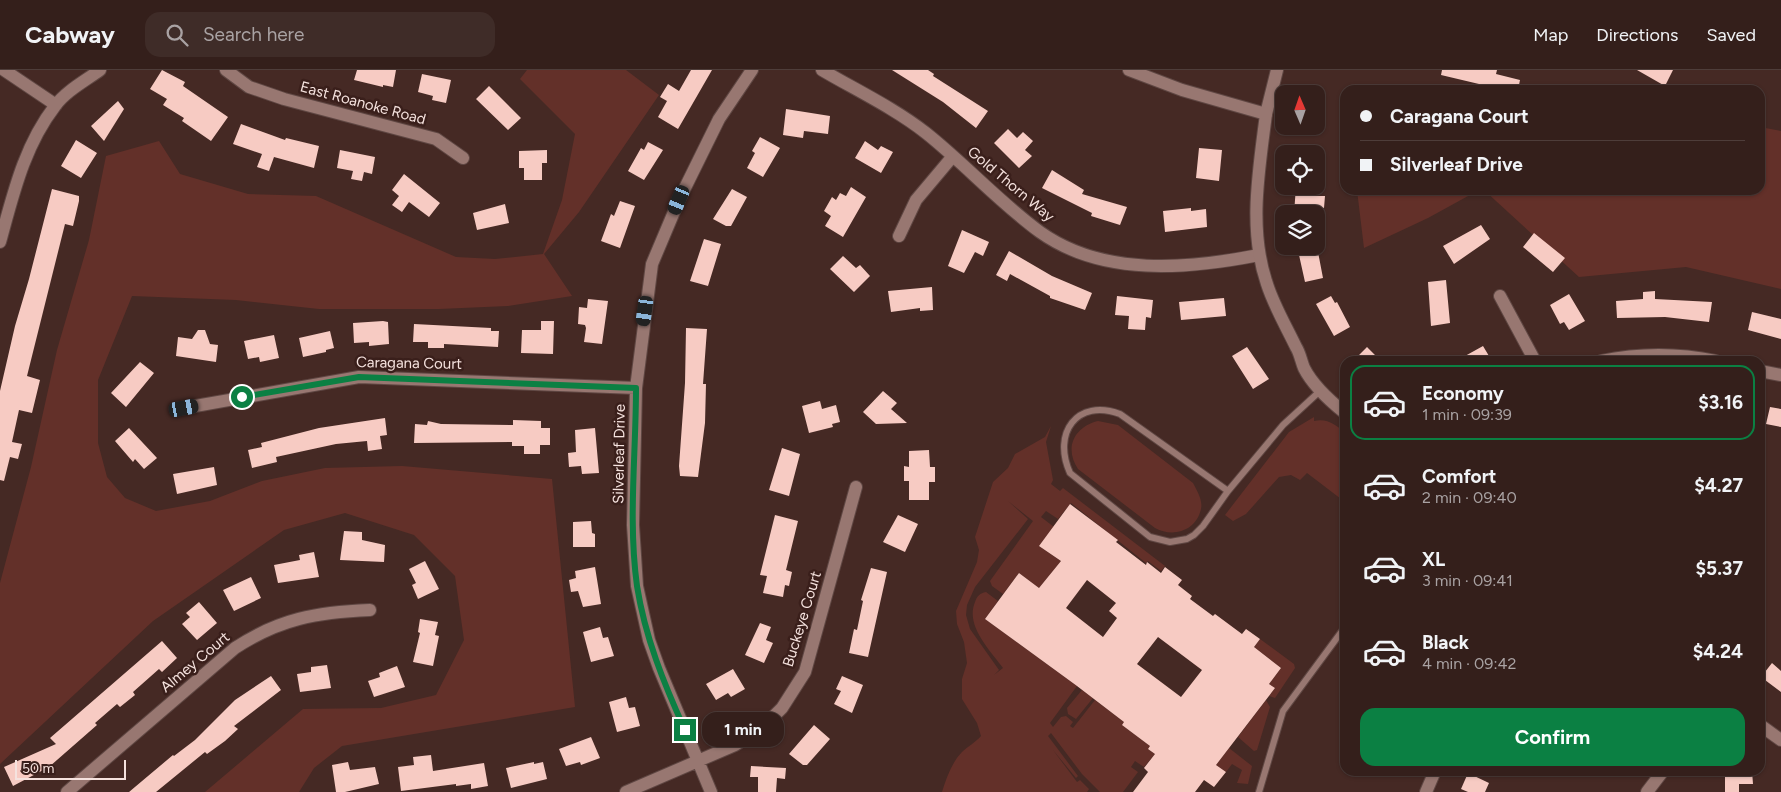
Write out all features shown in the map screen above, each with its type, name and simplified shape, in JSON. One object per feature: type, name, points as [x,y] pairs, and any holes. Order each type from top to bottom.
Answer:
[{"type":"street","points":[[4,70],[56,105]]},
{"type":"street","points":[[0,242],[15,185],[33,140],[56,105],[100,70]]},
{"type":"street","name":"East Roanoke Road","points":[[226,70],[249,87],[284,99],[436,139],[463,158]]},
{"type":"street","name":"Silverleaf Drive","points":[[711,792],[659,668],[649,640],[637,586],[633,525],[636,388],[652,264],[679,200],[719,119],[752,70]]},
{"type":"street","name":"Gold Thorn Way","points":[[822,70],[911,123],[953,156],[1000,199],[1042,233],[1094,256],[1155,266],[1187,267],[1259,255]]},
{"type":"street","points":[[1129,70],[1182,90],[1266,114]]},
{"type":"street","points":[[1276,70],[1266,114],[1257,188],[1256,221],[1259,255],[1266,284],[1277,310],[1298,348],[1305,369],[1320,391],[1340,409]]},
{"type":"street","points":[[899,236],[916,200],[953,156]]},
{"type":"street","points":[[1500,296],[1532,356]]},
{"type":"street","points":[[1642,356],[1659,354],[1689,356]]},
{"type":"street","points":[[1765,372],[1781,375]]},
{"type":"street","name":"Caragana Court","points":[[184,408],[359,377],[636,388]]},
{"type":"street","name":"Buckeye Court","points":[[626,792],[699,762],[752,736],[772,718],[790,696],[805,672],[856,487]]},
{"type":"street","name":"Almey Court","points":[[67,792],[234,648],[253,636],[274,626],[306,616],[370,610]]},
{"type":"street","points":[[1765,729],[1781,740]]},
{"type":"street","points":[[1426,792],[1433,776]]},
{"type":"street","points":[[1647,792],[1659,776]]},
{"type":"lane","points":[[1228,491],[1120,414],[1107,410],[1083,413],[1073,421],[1065,433],[1062,448],[1064,460],[1070,472],[1150,537],[1161,541],[1179,541],[1194,535],[1203,526],[1228,491],[1283,425],[1320,391]]},
{"type":"lane","points":[[1259,792],[1283,710],[1340,634]]},
{"type":"shaded area","points":[[527,70],[626,70],[659,95],[579,212],[544,254],[572,296],[508,306],[439,309],[319,309],[236,300],[132,296],[98,380],[98,443],[107,477],[125,498],[156,511],[210,501],[262,481],[325,468],[402,466],[552,479],[575,707],[342,746],[314,768],[299,792],[205,792],[303,709],[381,708],[436,695],[464,640],[455,576],[414,535],[345,513],[284,530],[153,621],[0,764],[0,583],[31,467],[57,350],[89,240],[106,156],[159,141],[180,174],[248,194],[316,196],[456,257],[495,259],[543,254],[562,200],[575,134],[520,79]]},
{"type":"shaded area","points":[[1765,128],[1781,131],[1781,289],[1686,267],[1579,277],[1489,195],[1765,195]]},
{"type":"shaded area","points":[[1358,195],[1470,195],[1428,218],[1364,248]]},
{"type":"shaded area","points":[[1314,417],[1314,421],[1327,421],[1340,429],[1340,498],[1307,473],[1300,480],[1291,475],[1279,477],[1246,514],[1233,521],[1225,515],[1289,432]]},
{"type":"shaded area","points":[[1098,421],[1118,425],[1193,483],[1201,502],[1201,509],[1194,523],[1183,531],[1176,532],[1162,531],[1155,528],[1078,469],[1072,453],[1074,439],[1083,428]]},
{"type":"shaded area","points":[[1051,426],[1046,442],[1053,480],[1051,484],[1060,491],[1063,488],[1165,566],[1161,571],[1148,561],[1146,563],[1071,503],[1058,519],[1046,511],[1041,517],[1054,527],[1039,546],[1061,561],[1039,588],[1019,573],[1003,594],[992,586],[990,581],[1033,521],[1008,501],[1028,519],[975,587],[967,605],[966,615],[970,629],[999,670],[994,675],[1003,668],[980,637],[973,620],[976,600],[980,594],[986,592],[998,601],[985,619],[1077,686],[1050,723],[1053,727],[1061,717],[1066,716],[1073,722],[1070,726],[1073,728],[1095,700],[1124,722],[1122,725],[1150,746],[1148,749],[1155,754],[1144,767],[1135,761],[1131,767],[1138,772],[1123,792],[1100,792],[1082,774],[1051,733],[1048,736],[1078,776],[1076,778],[1053,750],[1077,782],[1080,780],[1089,789],[1087,792],[942,792],[947,776],[955,761],[962,752],[981,736],[977,723],[962,699],[962,679],[967,663],[964,642],[957,624],[956,611],[977,562],[979,550],[975,537],[993,482],[1008,468],[1015,454],[1045,437]]},
{"type":"shaded area","points":[[1260,639],[1294,664],[1295,668],[1275,698],[1269,696],[1275,688],[1269,684],[1281,668],[1254,647]]},
{"type":"shaded area","points":[[1082,690],[1093,698],[1076,719],[1068,714],[1067,708]]},
{"type":"shaded area","points":[[1266,700],[1270,707],[1257,750],[1254,751],[1238,737]]},
{"type":"shaded area","points":[[1229,748],[1252,766],[1248,784],[1237,783],[1242,770],[1232,764],[1226,772],[1216,765]]},
{"type":"building","points":[[162,70],[185,82],[183,86],[228,117],[211,141],[182,121],[184,118],[163,105],[167,99],[150,89]]},
{"type":"building","points":[[357,70],[396,70],[393,87],[383,85],[383,87],[354,80]]},
{"type":"building","points":[[691,70],[712,70],[678,129],[658,117],[667,101],[660,97],[668,84],[679,91]]},
{"type":"building","points":[[892,70],[928,70],[934,74],[933,76],[988,111],[976,128],[943,102]]},
{"type":"building","points":[[1442,70],[1497,70],[1496,74],[1520,80],[1519,85],[1479,85],[1441,75]]},
{"type":"building","points":[[1637,70],[1673,70],[1666,85]]},
{"type":"building","points":[[422,74],[451,80],[446,103],[432,100],[433,96],[418,92]]},
{"type":"building","points":[[489,86],[521,118],[508,130],[476,99]]},
{"type":"building","points":[[118,101],[124,109],[104,141],[91,126]]},
{"type":"building","points":[[786,109],[830,116],[828,134],[804,131],[803,138],[783,135]]},
{"type":"building","points":[[241,124],[285,140],[286,138],[319,146],[314,168],[274,157],[269,171],[257,167],[262,154],[233,144]]},
{"type":"building","points":[[1008,129],[1017,138],[1023,132],[1033,141],[1025,150],[1032,156],[1019,168],[994,143]]},
{"type":"building","points":[[760,137],[780,148],[763,177],[747,168],[755,153],[752,151]]},
{"type":"building","points":[[76,140],[97,153],[81,178],[61,166]]},
{"type":"building","points":[[865,141],[878,150],[881,146],[893,152],[881,173],[855,158]]},
{"type":"building","points":[[648,142],[663,150],[644,180],[628,171],[641,148],[644,150]]},
{"type":"building","points":[[1199,148],[1222,150],[1219,181],[1196,178]]},
{"type":"building","points":[[340,150],[375,157],[372,174],[364,172],[362,181],[351,179],[353,171],[337,168]]},
{"type":"building","points":[[547,150],[547,163],[542,163],[542,180],[524,180],[524,168],[519,168],[519,151]]},
{"type":"building","points":[[1052,170],[1084,190],[1082,194],[1127,207],[1120,225],[1091,216],[1092,213],[1042,188]]},
{"type":"building","points":[[404,174],[440,203],[429,217],[409,202],[402,212],[392,205],[399,196],[392,190]]},
{"type":"building","points":[[851,187],[866,197],[843,237],[825,226],[831,216],[824,211],[832,197],[836,200],[840,193],[846,196]]},
{"type":"building","points":[[52,189],[79,196],[79,201],[73,226],[65,224],[27,376],[40,380],[32,413],[19,410],[12,442],[22,444],[18,459],[10,457],[4,481],[0,480],[0,391],[15,326]]},
{"type":"building","points":[[732,189],[747,197],[731,226],[726,226],[713,219]]},
{"type":"building","points":[[1295,195],[1325,196],[1324,205],[1295,205]]},
{"type":"building","points":[[620,201],[635,206],[620,248],[601,241],[611,214],[614,216]]},
{"type":"building","points":[[505,204],[509,223],[477,230],[473,213]]},
{"type":"building","points":[[1191,208],[1191,211],[1206,209],[1207,227],[1165,232],[1163,211]]},
{"type":"building","points":[[1481,225],[1490,239],[1454,264],[1443,246]]},
{"type":"building","points":[[962,230],[989,242],[983,256],[975,252],[964,273],[948,266]]},
{"type":"building","points":[[1534,233],[1565,258],[1553,272],[1523,247]]},
{"type":"building","points":[[704,239],[721,244],[708,286],[690,281]]},
{"type":"building","points":[[1009,251],[1052,276],[1092,293],[1085,310],[1050,298],[1050,296],[1010,274],[1007,281],[996,275]]},
{"type":"building","points":[[1299,255],[1319,255],[1323,278],[1305,282]]},
{"type":"building","points":[[843,256],[856,268],[860,265],[870,276],[854,292],[830,269]]},
{"type":"building","points":[[1446,280],[1450,323],[1431,326],[1428,282]]},
{"type":"building","points":[[932,287],[933,310],[920,311],[920,308],[891,312],[888,291]]},
{"type":"building","points":[[1655,291],[1655,299],[1712,302],[1709,322],[1665,317],[1617,318],[1616,301],[1643,299],[1643,292]]},
{"type":"building","points":[[1569,294],[1585,321],[1569,330],[1564,322],[1560,324],[1550,305]]},
{"type":"building","points":[[1117,296],[1153,300],[1151,318],[1146,317],[1145,330],[1128,329],[1129,316],[1115,315]]},
{"type":"building","points":[[1331,296],[1335,303],[1337,302],[1350,327],[1334,336],[1316,304]]},
{"type":"building","points":[[1224,298],[1226,316],[1181,320],[1179,302]]},
{"type":"building","points":[[588,299],[608,301],[602,344],[584,342],[585,325],[578,324],[579,307],[587,308]]},
{"type":"building","points":[[1752,312],[1781,319],[1781,339],[1748,330]]},
{"type":"building","points":[[541,321],[554,321],[553,354],[521,353],[522,330],[541,330]]},
{"type":"building","points":[[388,322],[389,344],[369,346],[369,342],[354,343],[353,323]]},
{"type":"building","points":[[414,324],[491,328],[491,331],[499,331],[498,347],[444,344],[444,348],[428,348],[428,342],[413,342]]},
{"type":"building","points":[[686,328],[707,329],[703,384],[706,384],[705,423],[698,477],[680,476],[679,466],[685,383]]},
{"type":"building","points":[[198,330],[205,330],[210,344],[218,345],[216,362],[176,356],[178,337],[192,339]]},
{"type":"building","points":[[330,331],[334,348],[326,350],[326,352],[303,357],[299,338]]},
{"type":"building","points":[[274,335],[279,358],[260,362],[259,357],[248,359],[244,341]]},
{"type":"building","points":[[1483,346],[1489,356],[1465,356]]},
{"type":"building","points":[[1247,347],[1269,379],[1253,389],[1232,356]]},
{"type":"building","points":[[1367,347],[1376,356],[1358,356]]},
{"type":"building","points":[[140,362],[154,373],[126,407],[111,393]]},
{"type":"building","points":[[883,391],[897,403],[891,409],[907,423],[876,424],[863,412]]},
{"type":"building","points":[[820,401],[822,409],[836,405],[840,422],[832,424],[833,427],[809,433],[802,406]]},
{"type":"building","points":[[1770,407],[1781,409],[1781,427],[1766,424]]},
{"type":"building","points":[[385,418],[387,435],[380,436],[382,449],[368,451],[367,441],[336,444],[276,457],[277,462],[252,468],[248,450],[262,447],[261,443],[319,428]]},
{"type":"building","points":[[513,420],[541,421],[541,428],[550,428],[550,445],[540,445],[540,454],[524,454],[524,446],[512,446],[512,442],[414,443],[415,424],[427,425],[428,421],[441,424],[513,425]]},
{"type":"building","points":[[129,428],[157,458],[144,469],[135,459],[133,462],[115,441]]},
{"type":"building","points":[[595,428],[599,473],[582,474],[581,466],[569,467],[568,453],[576,452],[575,430]]},
{"type":"building","points":[[782,448],[800,454],[789,496],[769,490]]},
{"type":"building","points":[[929,450],[930,467],[935,467],[935,482],[929,482],[929,500],[909,500],[909,481],[904,481],[904,466],[909,467],[909,451]]},
{"type":"building","points":[[214,467],[217,485],[177,494],[173,474]]},
{"type":"building","points":[[1070,504],[1118,540],[1116,542],[1146,565],[1147,562],[1161,573],[1165,567],[1182,580],[1178,585],[1192,596],[1190,599],[1213,616],[1215,614],[1242,634],[1246,629],[1260,639],[1254,647],[1281,668],[1269,684],[1275,688],[1216,765],[1226,772],[1214,787],[1204,780],[1195,792],[1133,792],[1148,772],[1144,768],[1155,754],[1148,749],[1150,746],[1122,725],[1124,722],[985,619],[1019,573],[1039,588],[1061,561],[1039,546]],"holes":[[[1087,580],[1116,603],[1109,611],[1117,618],[1103,637],[1066,608]],[[1158,637],[1202,670],[1181,697],[1137,664]]]},
{"type":"building","points":[[775,515],[798,521],[786,570],[792,572],[789,586],[785,585],[783,597],[763,593],[767,576],[760,575]]},
{"type":"building","points":[[898,515],[918,524],[905,552],[883,542]]},
{"type":"building","points":[[591,521],[592,533],[595,534],[595,547],[573,547],[573,522]]},
{"type":"building","points":[[344,531],[362,532],[362,540],[385,545],[384,562],[340,560]]},
{"type":"building","points":[[314,552],[319,577],[278,583],[274,565],[300,560],[299,555]]},
{"type":"building","points":[[425,561],[439,589],[418,599],[412,585],[416,583],[409,569]]},
{"type":"building","points":[[595,567],[601,604],[583,607],[578,591],[571,592],[569,580],[576,578],[575,571]]},
{"type":"building","points":[[871,568],[887,572],[868,657],[849,653],[854,629],[857,630],[863,601],[861,600]]},
{"type":"building","points":[[251,577],[261,598],[234,611],[223,590]]},
{"type":"building","points":[[199,602],[217,623],[197,640],[182,624],[190,617],[186,613]]},
{"type":"building","points":[[420,619],[438,622],[435,635],[439,636],[433,666],[413,662],[420,633],[418,632]]},
{"type":"building","points":[[760,623],[771,627],[766,640],[773,643],[764,663],[745,655]]},
{"type":"building","points":[[600,627],[603,638],[608,637],[614,656],[591,662],[583,632]]},
{"type":"building","points":[[162,641],[177,658],[162,672],[159,669],[133,692],[135,695],[120,707],[117,704],[95,723],[97,725],[49,767],[13,786],[4,767],[56,744],[50,738]]},
{"type":"building","points":[[1772,663],[1781,671],[1781,692],[1765,680],[1765,672]]},
{"type":"building","points":[[327,665],[331,688],[300,692],[297,674],[311,672],[311,667]]},
{"type":"building","points":[[397,666],[405,687],[374,697],[368,681],[380,677],[379,673]]},
{"type":"building","points":[[733,669],[745,689],[731,697],[728,693],[716,700],[706,684]]},
{"type":"building","points":[[271,676],[281,690],[234,726],[238,729],[225,741],[207,754],[205,752],[156,792],[129,792],[173,755],[195,740],[235,700]]},
{"type":"building","points":[[842,676],[863,685],[852,713],[834,704],[841,691],[836,689]]},
{"type":"building","points":[[626,697],[629,708],[635,707],[640,726],[617,732],[609,702]]},
{"type":"building","points":[[814,725],[830,739],[807,765],[803,765],[789,754]]},
{"type":"building","points":[[591,737],[600,758],[581,765],[580,762],[566,766],[559,749]]},
{"type":"building","points":[[431,755],[433,771],[484,763],[488,786],[471,789],[471,784],[456,786],[456,784],[401,791],[398,767],[414,765],[413,757]]},
{"type":"building","points":[[348,762],[350,770],[375,767],[379,784],[345,792],[336,792],[332,765]]},
{"type":"building","points":[[534,762],[534,764],[543,762],[547,779],[511,788],[506,768]]},
{"type":"building","points":[[751,766],[786,768],[785,779],[777,778],[776,792],[758,792],[758,777],[750,777]]},
{"type":"building","points":[[1467,776],[1474,776],[1489,783],[1485,792],[1468,792],[1461,789]]},
{"type":"building","points":[[1725,776],[1752,776],[1753,784],[1739,784],[1739,792],[1725,792]]},
{"type":"route","points":[[242,397],[359,377],[449,379],[520,384],[636,388],[633,525],[637,586],[649,640],[685,730]]}]
